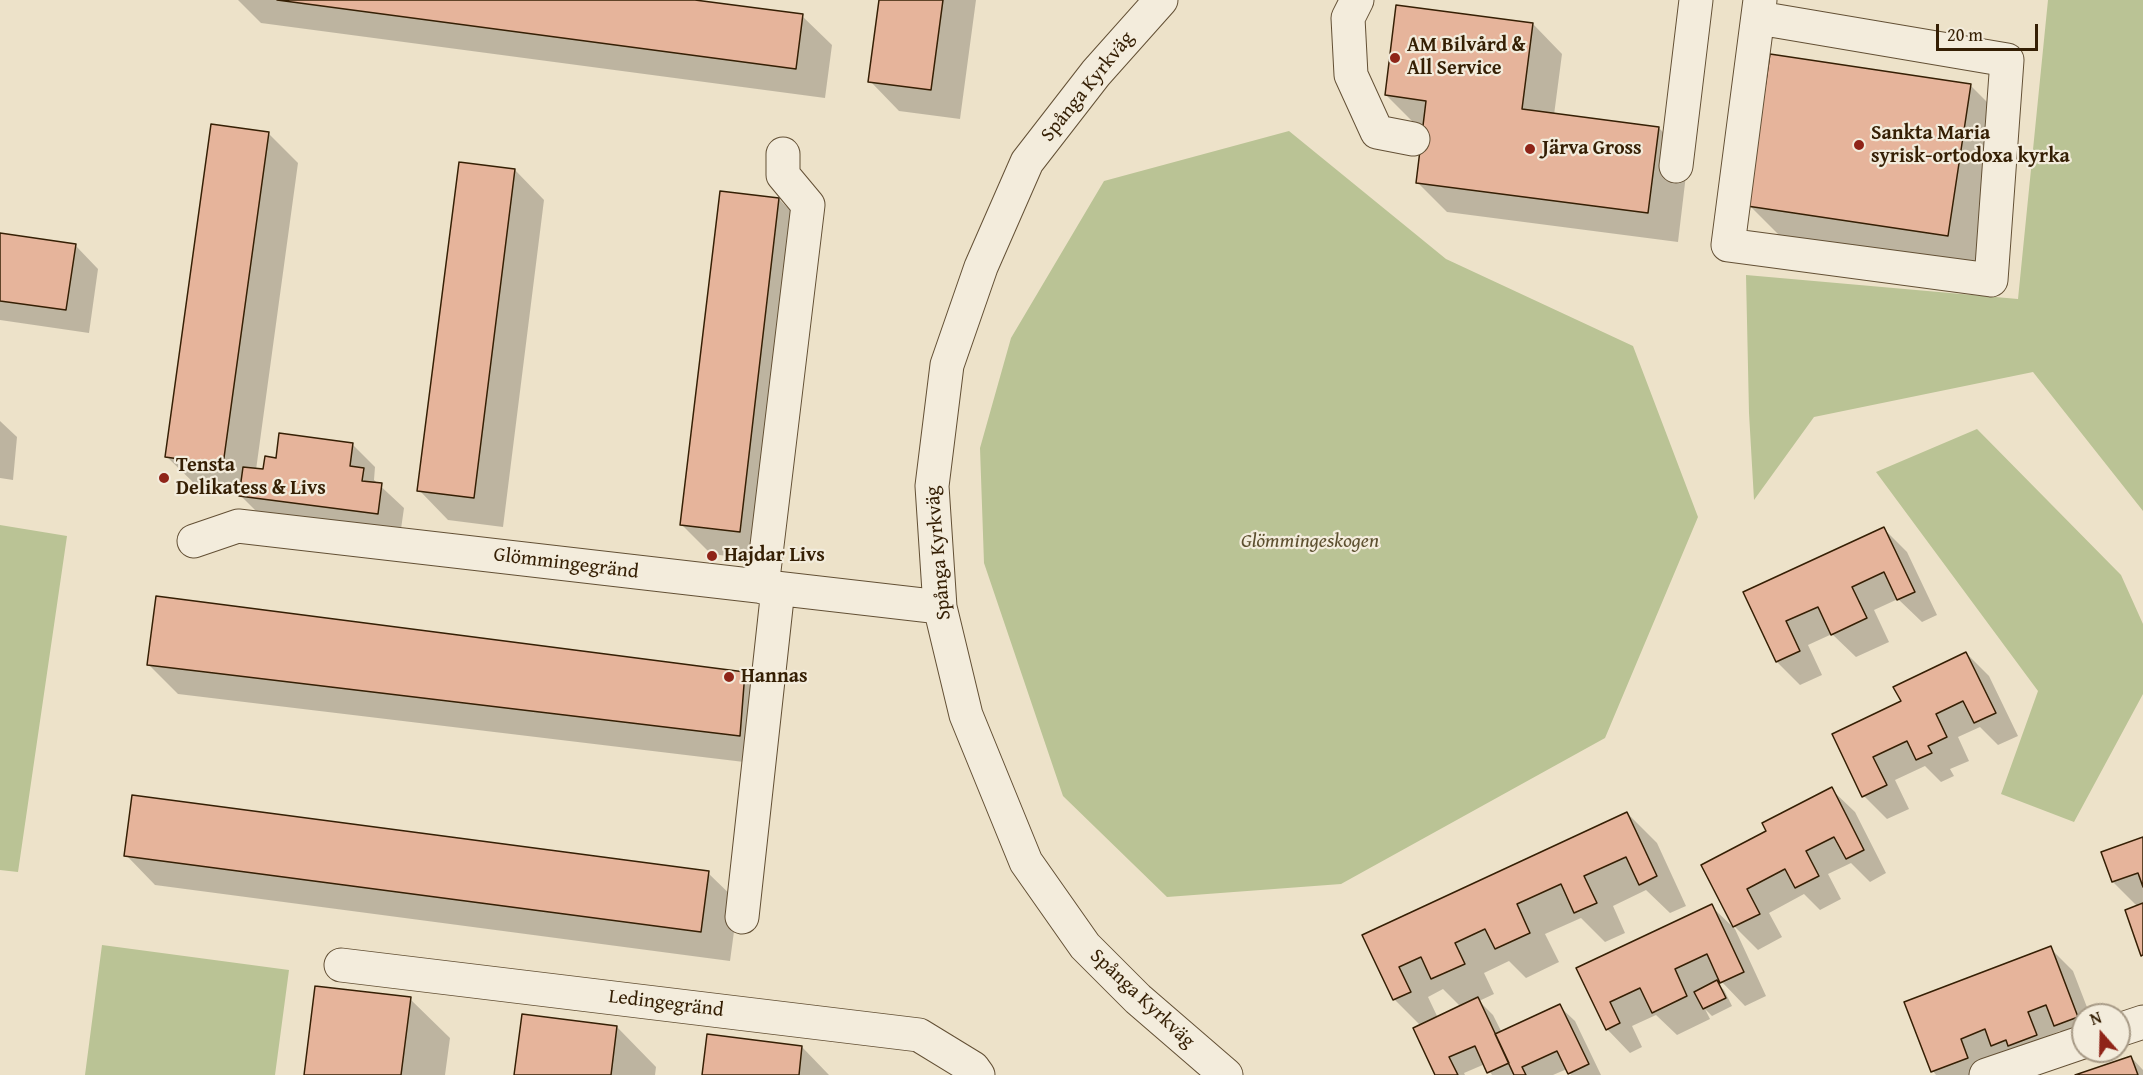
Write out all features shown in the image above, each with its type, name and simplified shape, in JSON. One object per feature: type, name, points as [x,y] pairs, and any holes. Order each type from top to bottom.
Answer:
[{"type":"street","name":"Spånga Kyrkväg","points":[[1161,0],[1096,73],[1027,162],[981,267],[947,365],[932,486],[940,607],[966,715],[1026,862],[1085,946],[1138,999],[1226,1075]]},
{"type":"street","points":[[1357,0],[1348,18],[1351,75],[1377,132],[1413,139]]},
{"type":"street","points":[[1676,165],[1687,1]]},
{"type":"street","points":[[1759,9],[2007,60],[1990,280],[1728,244],[1759,9]]},
{"type":"street","points":[[742,917],[770,588],[808,205],[783,175],[783,153]]},
{"type":"street","name":"Glömmingegränd","points":[[194,541],[238,526],[940,607]]},
{"type":"street","name":"Ledingegränd","points":[[341,965],[919,1035],[973,1068],[978,1075]]},
{"type":"street","points":[[1986,1075],[2071,1046]]},
{"type":"green space","points":[[2048,0],[2143,0],[2143,511],[2033,372],[1814,417],[1754,500],[1749,413],[1746,275],[2018,299]]},
{"type":"green space","name":"Glömmingeskogen","points":[[1289,131],[1446,259],[1633,346],[1698,517],[1605,738],[1341,884],[1167,897],[1063,796],[984,563],[980,448],[1011,338],[1104,181]]},
{"type":"green space","points":[[1977,429],[2121,575],[2143,624],[2143,694],[2074,822],[2001,794],[2038,691],[1876,472]]},
{"type":"green space","points":[[0,525],[67,536],[18,872],[0,870]]},
{"type":"green space","points":[[102,945],[289,970],[275,1075],[85,1075]]},
{"type":"building","points":[[277,0],[695,0],[803,14],[796,69]]},
{"type":"building","points":[[879,0],[943,0],[931,90],[868,82]]},
{"type":"building","points":[[1396,5],[1533,23],[1522,109],[1659,127],[1648,213],[1416,183],[1426,101],[1385,95]]},
{"type":"building","name":"Sankta Maria syrisk-ortodoxa kyrka","points":[[1770,54],[1971,84],[1948,236],[1747,206]]},
{"type":"building","points":[[211,124],[269,132],[223,465],[165,457]]},
{"type":"building","points":[[459,162],[515,169],[474,498],[417,491]]},
{"type":"building","points":[[720,191],[779,198],[740,532],[680,525]]},
{"type":"building","points":[[0,233],[76,244],[66,310],[0,301]]},
{"type":"building","points":[[279,433],[353,443],[350,466],[364,468],[362,481],[382,483],[378,514],[239,496],[243,467],[263,469],[265,456],[276,458]]},
{"type":"building","points":[[1884,527],[1915,592],[1897,600],[1884,572],[1852,587],[1867,618],[1831,635],[1818,607],[1786,621],[1800,651],[1776,662],[1743,592]]},
{"type":"building","points":[[156,596],[745,672],[740,736],[147,665]]},
{"type":"building","points":[[1966,652],[1996,713],[1974,723],[1963,701],[1936,714],[1947,737],[1928,746],[1932,753],[1916,760],[1907,741],[1873,757],[1887,785],[1862,797],[1832,734],[1901,701],[1893,687]]},
{"type":"building","points":[[1832,787],[1864,850],[1846,859],[1834,837],[1806,851],[1819,876],[1795,888],[1785,869],[1747,889],[1760,914],[1733,927],[1701,865],[1766,831],[1762,823]]},
{"type":"building","points":[[132,795],[709,871],[701,932],[124,856]]},
{"type":"building","points":[[1627,812],[1657,876],[1639,885],[1626,857],[1584,876],[1597,903],[1574,913],[1561,884],[1517,904],[1530,933],[1495,949],[1485,929],[1455,943],[1465,964],[1431,979],[1421,957],[1399,967],[1411,992],[1393,1000],[1362,935]]},
{"type":"building","points":[[2143,837],[2143,887],[2138,873],[2112,882],[2101,852]]},
{"type":"building","points":[[2143,903],[2143,955],[2141,956],[2125,910]]},
{"type":"building","points":[[1712,904],[1744,972],[1720,983],[1707,954],[1675,969],[1687,996],[1652,1013],[1640,988],[1610,1002],[1620,1023],[1606,1030],[1576,968]]},
{"type":"building","points":[[2051,946],[2073,1003],[2071,1020],[2054,1026],[2046,1005],[2028,1012],[2037,1035],[2008,1046],[2006,1040],[1991,1046],[1985,1029],[1961,1039],[1968,1058],[1931,1072],[1904,1002]]},
{"type":"building","points":[[1717,980],[1726,998],[1703,1009],[1694,992]]},
{"type":"building","points":[[315,986],[411,997],[401,1075],[304,1075]]},
{"type":"building","points":[[1478,997],[1509,1063],[1487,1073],[1475,1046],[1449,1057],[1458,1075],[1435,1075],[1413,1028]]},
{"type":"building","points":[[1560,1004],[1589,1064],[1568,1074],[1557,1051],[1522,1067],[1526,1075],[1514,1075],[1495,1034]]},
{"type":"building","points":[[522,1014],[617,1026],[611,1075],[514,1075]]},
{"type":"building","points":[[707,1034],[802,1046],[799,1075],[702,1075]]},
{"type":"building","points":[[2131,1056],[2138,1075],[2075,1075],[2110,1063],[2131,1063]]},
{"type":"place","name":"AM Bilvård & All Service","points":[[1395,58]]},
{"type":"place","name":"Sankta Maria syrisk-ortodoxa kyrka","points":[[1859,145]]},
{"type":"place","name":"Järva Gross","points":[[1530,149]]},
{"type":"place","name":"Tensta Delikatess & Livs","points":[[164,478]]},
{"type":"place","name":"Hajdar Livs","points":[[712,556]]},
{"type":"place","name":"Hannas","points":[[729,677]]}]
